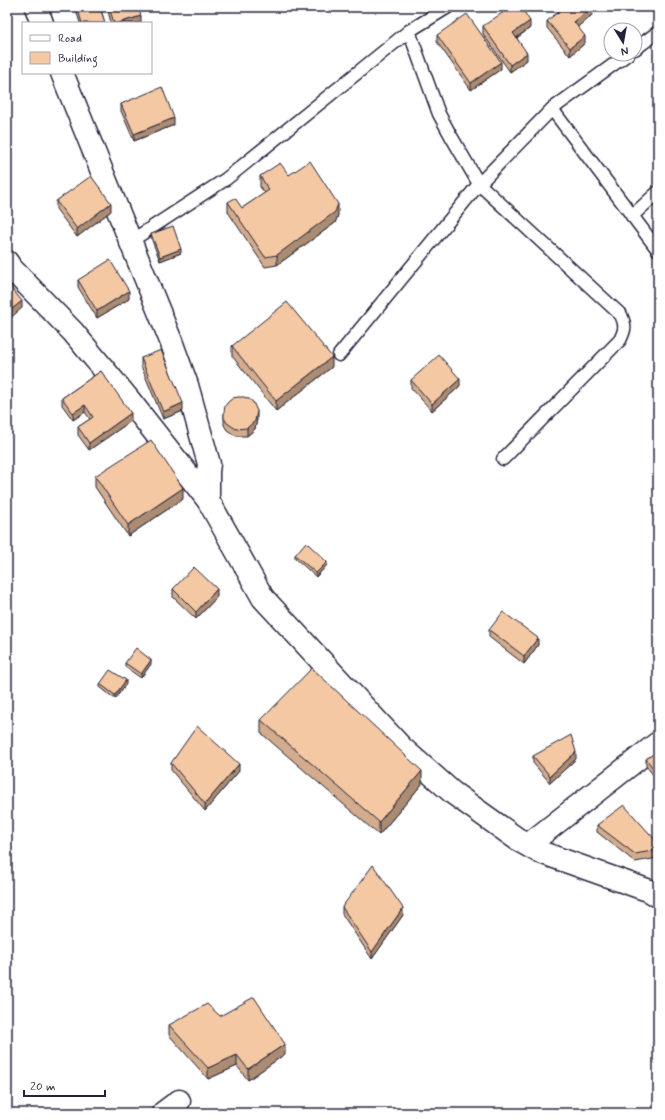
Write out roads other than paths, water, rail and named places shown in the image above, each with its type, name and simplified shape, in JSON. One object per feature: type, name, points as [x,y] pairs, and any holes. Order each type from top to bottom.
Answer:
[{"type":"street","points":[[36,7],[42,22]]},
{"type":"street","points":[[62,74],[131,241],[187,385],[210,464],[208,472],[208,500]]},
{"type":"street","points":[[7,262],[72,332],[130,400],[208,500],[263,598],[401,747],[453,792],[520,841],[540,852],[650,891],[658,896]]},
{"type":"street","points":[[528,845],[658,743]]},
{"type":"lane","points":[[131,241],[226,179],[410,31],[448,7]]},
{"type":"lane","points":[[410,31],[439,114],[479,184],[621,315],[624,321],[625,330],[620,340],[504,459]]},
{"type":"lane","points":[[643,43],[658,32]]},
{"type":"lane","points":[[339,355],[479,184],[552,109],[617,62]]},
{"type":"lane","points":[[552,109],[658,250]]},
{"type":"lane","points":[[632,216],[658,192]]}]
